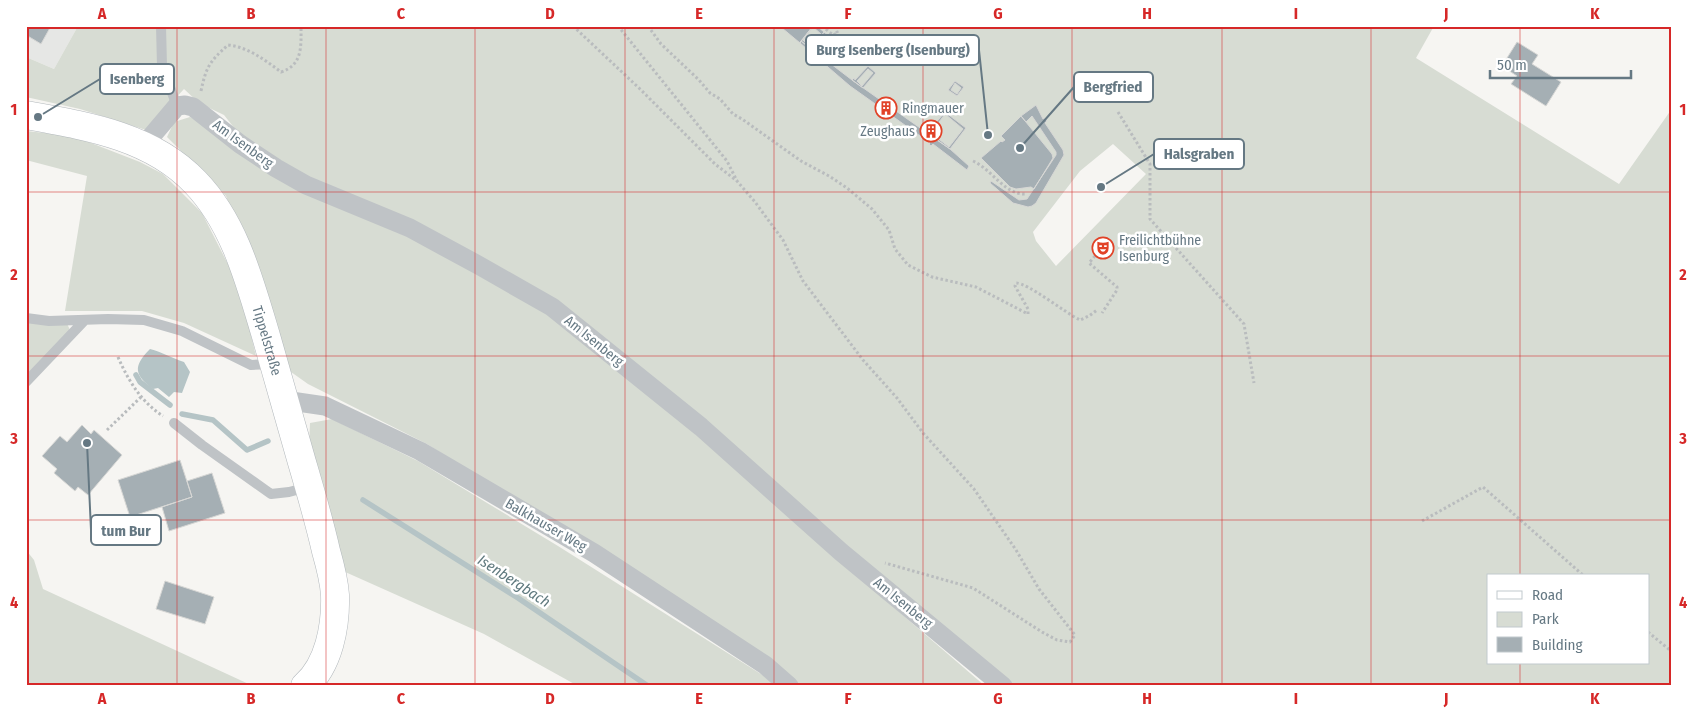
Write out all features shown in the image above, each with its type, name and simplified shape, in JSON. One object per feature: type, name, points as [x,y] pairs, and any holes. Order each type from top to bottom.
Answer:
[{"type":"street","points":[[144,145],[185,106]]},
{"type":"street","name":"Am Isenberg","points":[[185,106],[276,168],[306,185],[410,228],[552,308],[701,427],[841,552],[1003,686]]},
{"type":"street","name":"Tippelstraße","points":[[26,115],[108,132],[144,145],[178,167],[196,183],[212,203],[233,241],[251,285],[274,364],[329,561],[335,593],[334,617],[330,639],[317,672],[305,686]]},
{"type":"street","name":"Balkhauser Weg","points":[[284,400],[325,406],[420,452],[594,553],[764,665],[789,686]]},
{"type":"lane","points":[[161,26],[162,66],[185,106]]},
{"type":"lane","points":[[26,318],[49,322],[108,319],[144,320],[182,331],[251,366],[274,364]]},
{"type":"lane","points":[[26,382],[84,321]]},
{"type":"lane","points":[[174,423],[271,494],[289,492],[309,486]]},
{"type":"path","points":[[185,106],[199,99],[204,76],[213,58],[228,45],[240,46],[281,72],[290,69],[301,53],[301,26]]},
{"type":"path","points":[[573,26],[640,89],[715,164],[737,181]]},
{"type":"path","points":[[618,26],[727,161],[737,181],[776,230],[814,296],[863,360],[897,398],[922,433],[974,489],[1000,526],[1039,589],[1075,635],[1070,642],[1057,640],[1012,614],[973,588],[877,561]]},
{"type":"path","points":[[648,26],[661,44],[710,93],[720,99],[733,114],[801,161],[847,188],[872,209],[889,230],[896,249],[908,264],[932,277],[976,287],[1028,314],[1028,309],[1015,286],[1016,283],[1028,286],[1067,314],[1080,320],[1097,310]]},
{"type":"path","points":[[822,26],[832,35],[838,33]]},
{"type":"path","points":[[835,26],[840,40]]},
{"type":"path","points":[[1118,112],[1150,164],[1150,219],[1244,324],[1254,383]]},
{"type":"path","points":[[974,161],[984,166],[998,181],[1013,192],[1019,195],[1028,194]]},
{"type":"path","points":[[1094,256],[1089,263],[1117,287],[1102,313]]},
{"type":"path","points":[[118,357],[127,378],[141,397],[158,413],[174,423]]},
{"type":"path","points":[[107,430],[141,397]]},
{"type":"path","points":[[1422,521],[1482,487],[1582,574]]},
{"type":"path","points":[[1650,634],[1671,651]]},
{"type":"shaded area","points":[[26,26],[78,26],[54,69],[26,57]]},
{"type":"shaded area","points":[[150,349],[184,362],[190,372],[182,393],[174,392],[169,397],[158,388],[153,389],[139,375],[138,366],[140,361]]},
{"type":"green space","points":[[78,26],[1434,26],[1416,58],[1619,184],[1671,110],[1671,686],[1013,686],[835,542],[553,302],[306,179],[243,139],[224,115],[199,103],[184,89],[146,130],[80,109],[26,97],[26,57],[54,69]],"holes":[[[1113,144],[1146,174],[1056,266],[1036,241],[1033,232],[1080,171]]]},
{"type":"green space","points":[[190,117],[409,232],[544,311],[697,431],[833,555],[985,686],[799,686],[764,658],[427,444],[308,384],[284,367],[258,281],[226,196],[167,137],[174,122]]},
{"type":"green space","points":[[26,131],[73,136],[140,162],[163,174],[202,213],[239,286],[256,356],[184,323],[142,311],[65,311],[87,176],[26,160]]},
{"type":"green space","points":[[26,314],[40,317],[64,317],[70,330],[26,378]]},
{"type":"green space","points":[[332,419],[418,461],[558,546],[764,676],[776,686],[578,686],[484,634],[343,571],[309,447],[310,423]]},
{"type":"green space","points":[[26,550],[34,560],[43,589],[253,686],[26,686]]},
{"type":"building","points":[[26,26],[51,26],[41,44],[26,35]]},
{"type":"building","points":[[783,26],[813,26],[800,43],[782,28]]},
{"type":"building","points":[[813,26],[817,26],[824,32],[811,49],[801,41]],"holes":[[[813,27],[821,34],[811,47],[803,40]]]},
{"type":"building","points":[[824,32],[835,41],[821,57],[811,49]],"holes":[[[823,35],[830,41],[819,53],[813,48]]]},
{"type":"building","name":"Ringmauer","points":[[801,41],[852,80],[950,149],[969,166],[967,170],[850,86],[800,43]]},
{"type":"building","points":[[1517,42],[1538,55],[1532,64],[1561,82],[1546,106],[1511,84],[1517,76],[1502,66]]},
{"type":"building","points":[[868,66],[876,73],[863,88],[852,80],[854,78],[855,80]],"holes":[[[868,69],[873,73],[862,86],[857,81]]]},
{"type":"building","points":[[955,81],[964,87],[957,96],[948,90]],"holes":[[[955,83],[961,88],[957,94],[951,90]]]},
{"type":"building","points":[[1036,105],[1043,119],[1045,118],[1047,121],[1045,123],[1063,150],[1064,155],[1036,203],[1028,207],[1013,203],[990,183],[991,181],[1019,200],[1027,199],[1056,155],[1056,152],[1032,116],[1026,122],[1021,116]]},
{"type":"building","name":"Zeughaus","points":[[945,112],[966,128],[950,149],[927,133]],"holes":[[[945,114],[963,129],[949,147],[931,133]]]},
{"type":"building","points":[[1021,116],[1052,154],[1053,158],[1034,189],[1031,187],[1016,189],[1010,187],[981,158],[1001,141],[1005,140],[1001,136]]},
{"type":"building","points":[[82,425],[91,434],[94,430],[122,455],[88,495],[78,487],[75,491],[54,473],[57,469],[42,456],[60,436],[67,442]]},
{"type":"building","points":[[180,460],[192,497],[130,517],[118,480]]},
{"type":"building","points":[[212,473],[225,513],[169,531],[162,507],[192,497],[187,481]]},
{"type":"building","points":[[165,581],[214,597],[205,624],[156,609]]},
{"type":"waterway","name":"Isenbergbach","points":[[136,375],[140,382],[170,405]]},
{"type":"waterway","name":"Isenbergbach","points":[[182,414],[213,420],[247,450],[268,441]]},
{"type":"waterway","name":"Isenbergbach","points":[[363,500],[518,598],[648,686]]},
{"type":"place","name":"Ringmauer","points":[[886,108]]},
{"type":"place","name":"Isenberg","points":[[38,117]]},
{"type":"place","name":"Zeughaus","points":[[931,131]]},
{"type":"place","name":"Burg Isenberg (Isenburg)","points":[[988,135]]},
{"type":"place","name":"Bergfried","points":[[1020,148]]},
{"type":"place","name":"Halsgraben","points":[[1101,187]]},
{"type":"place","name":"Freilichtbühne Isenburg","points":[[1103,248]]},
{"type":"place","name":"tum Bur","points":[[87,443]]}]
